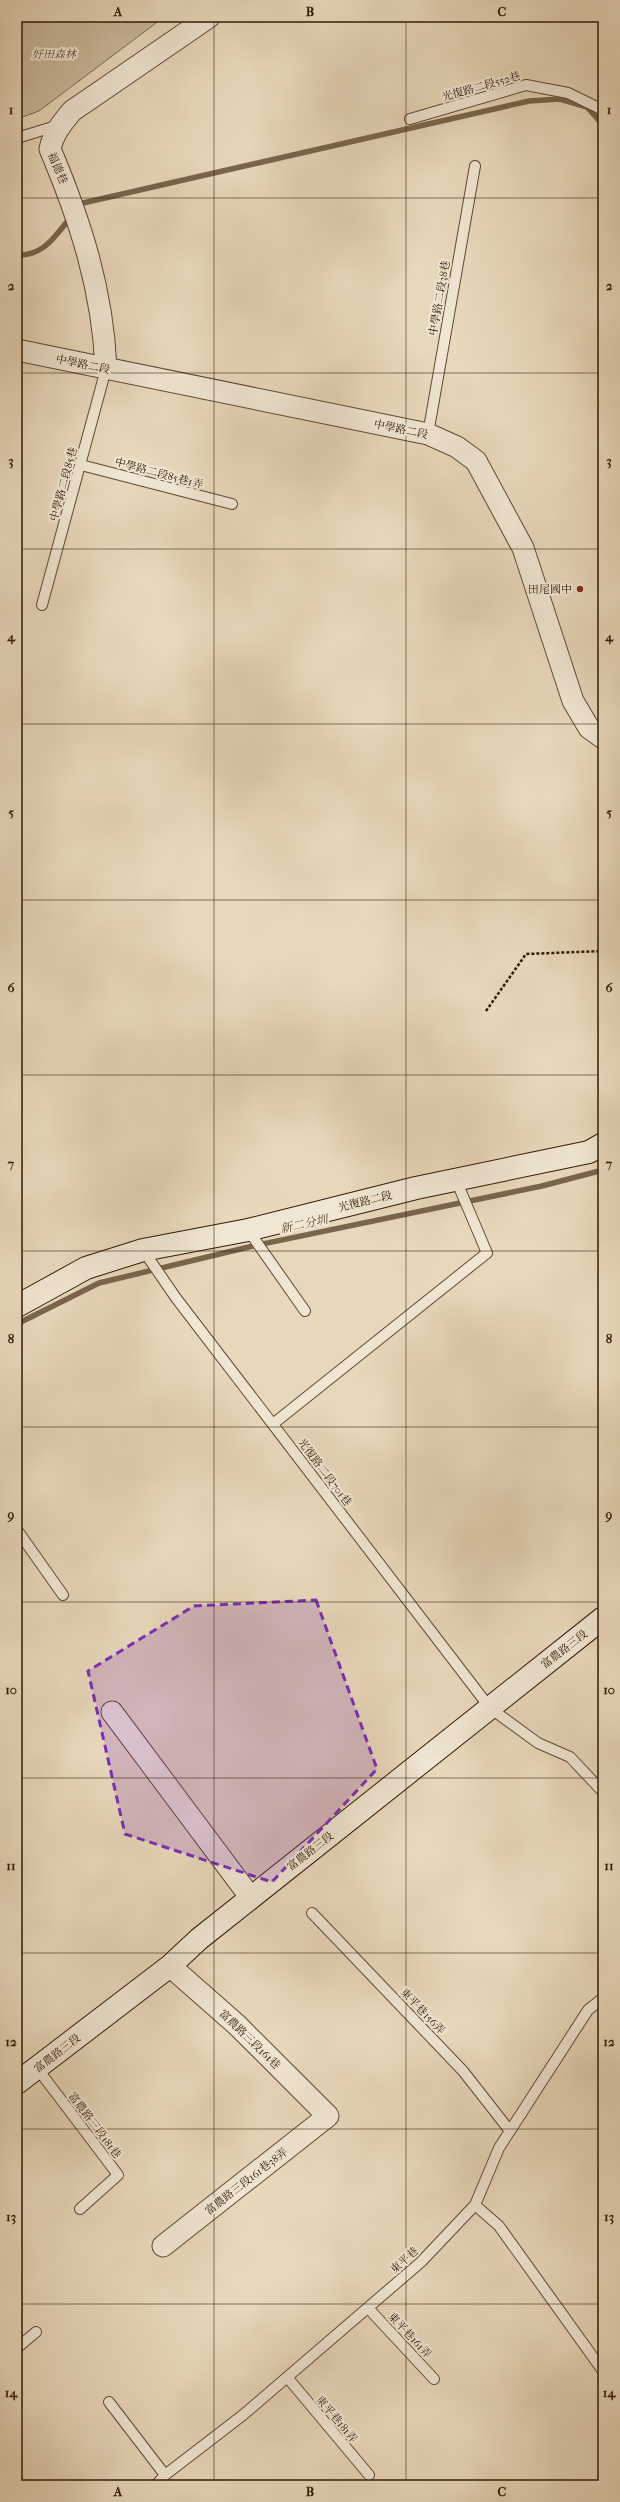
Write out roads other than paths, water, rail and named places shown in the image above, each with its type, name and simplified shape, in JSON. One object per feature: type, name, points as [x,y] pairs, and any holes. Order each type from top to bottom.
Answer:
[{"type":"street","name":"福德巷","points":[[106,369],[104,327],[94,277],[68,192],[50,149],[61,124],[72,111],[208,17]]},
{"type":"street","name":"中學路二段","points":[[17,350],[428,434],[457,447],[476,461],[523,548],[573,701],[589,728],[603,738]]},
{"type":"street","name":"光復路二段","points":[[17,1306],[86,1268],[143,1250],[248,1230],[456,1180],[589,1152],[603,1144]]},
{"type":"street","name":"富農路三段","points":[[17,2083],[170,1966],[251,1898],[603,1618]]},
{"type":"street","points":[[112,1712],[251,1898]]},
{"type":"street","name":"富農路三段161巷","points":[[170,1966],[237,2025],[328,2116]]},
{"type":"street","name":"富農路三段161巷38弄","points":[[164,2246],[328,2116]]},
{"type":"lane","name":"光復路二段552巷","points":[[410,119],[526,85],[568,93],[603,110]]},
{"type":"lane","points":[[17,138],[61,124]]},
{"type":"lane","name":"中學路二段38巷","points":[[428,434],[474,166]]},
{"type":"lane","name":"中學路二段85巷","points":[[42,605],[106,369]]},
{"type":"lane","name":"中學路二段85巷1弄","points":[[81,465],[232,504]]},
{"type":"lane","points":[[273,1424],[487,1253],[456,1180]]},
{"type":"lane","points":[[248,1230],[305,1311]]},
{"type":"lane","name":"光復路二段701巷","points":[[143,1250],[176,1298],[490,1708],[538,1743],[570,1757],[603,1792]]},
{"type":"lane","points":[[17,1530],[63,1595]]},
{"type":"lane","name":"東平巷156弄","points":[[312,1913],[463,2070],[510,2131]]},
{"type":"lane","name":"東平巷","points":[[156,2485],[165,2476],[243,2415],[421,2262],[475,2205],[499,2148],[588,2010],[603,1998]]},
{"type":"lane","name":"富農路三段181巷","points":[[37,2068],[118,2175],[80,2209]]},
{"type":"lane","points":[[475,2205],[499,2226],[603,2370]]},
{"type":"lane","name":"東平巷161弄","points":[[368,2308],[434,2379]]},
{"type":"lane","points":[[17,2348],[36,2332]]},
{"type":"lane","name":"東平巷181弄","points":[[287,2377],[369,2475]]},
{"type":"lane","points":[[109,2402],[165,2476]]},
{"type":"waterway","points":[[78,208],[83,203],[529,101],[560,99],[587,107],[603,125]]},
{"type":"waterway","points":[[17,255],[35,252],[48,244],[70,218]]},
{"type":"waterway","name":"新二分圳","points":[[17,1324],[99,1283],[253,1246],[542,1186],[603,1170]]},
{"type":"place","name":"田尾國中","points":[[580,589]]},
{"type":"park label","name":"好田森林","points":[[54,54]]}]
